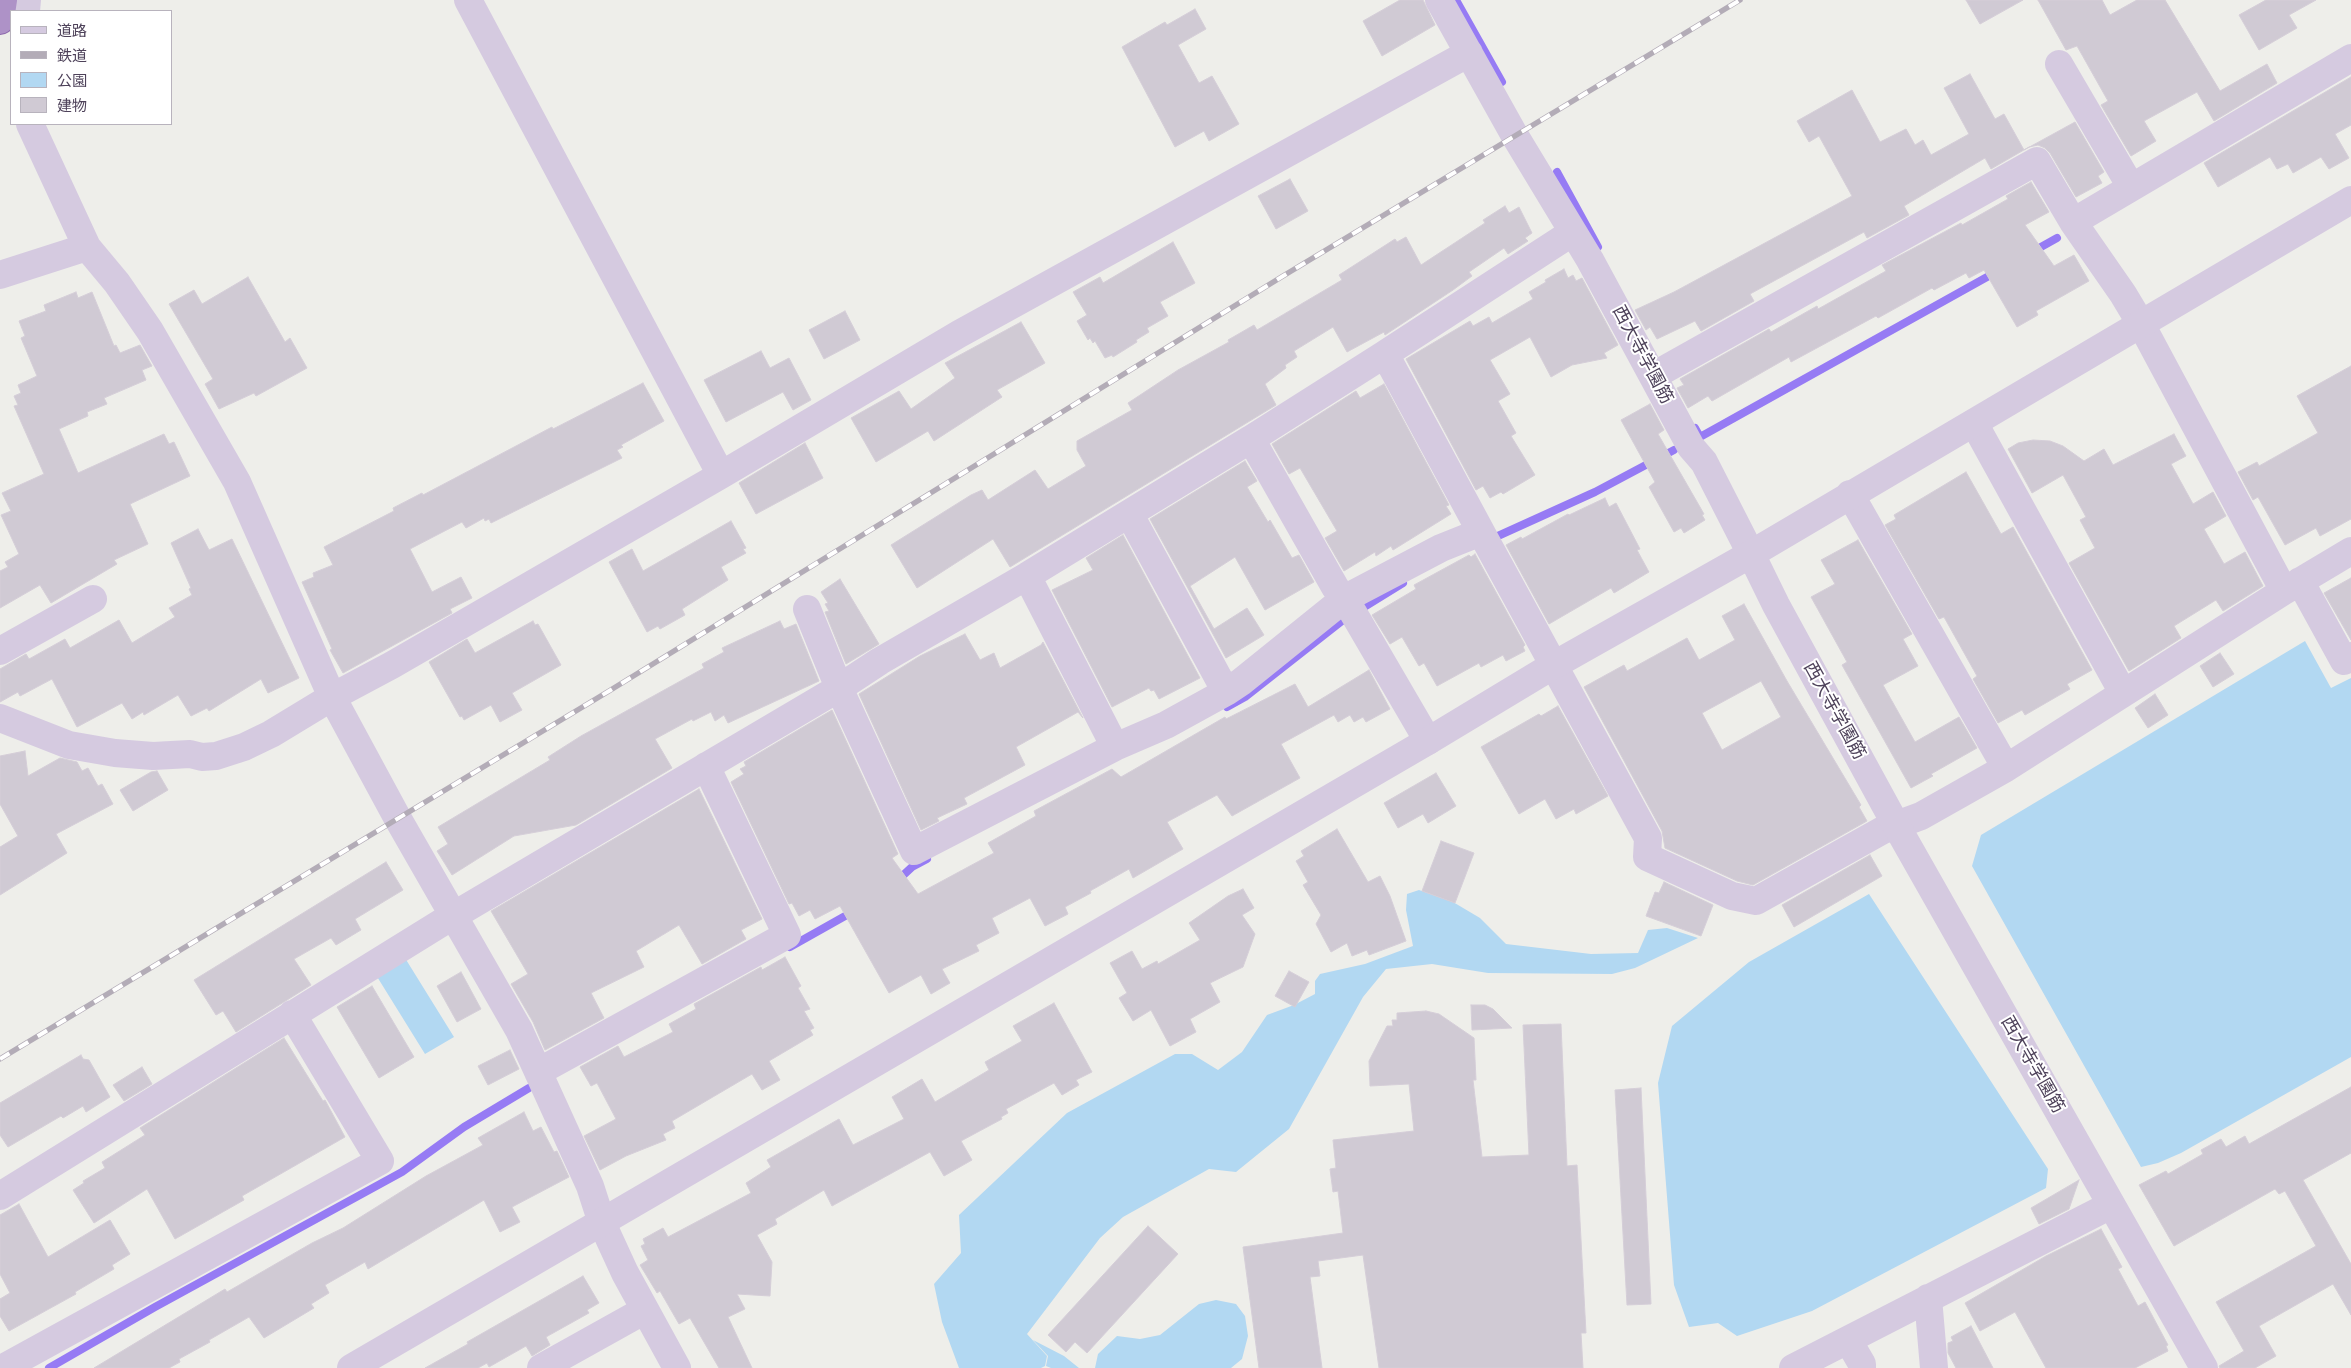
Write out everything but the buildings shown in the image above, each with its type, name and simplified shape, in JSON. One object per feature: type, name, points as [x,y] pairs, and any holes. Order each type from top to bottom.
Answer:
[{"type":"highway","points":[[0,20],[3,0]]},
{"type":"street","points":[[468,0],[721,475]]},
{"type":"street","name":"西大寺学園筋","points":[[1439,0],[1515,136],[1573,232],[1691,447],[1713,479],[1776,605],[1896,825],[2204,1368]]},
{"type":"street","points":[[0,718],[69,745],[115,753],[153,756],[190,754],[202,757],[216,756],[244,747],[271,734],[332,697],[392,665],[721,475],[959,334],[1469,53]]},
{"type":"street","points":[[2073,222],[2351,58]]},
{"type":"street","points":[[2059,64],[2131,187]]},
{"type":"street","points":[[30,125],[87,247],[117,283],[150,332],[237,482],[332,697],[519,1030],[590,1186],[602,1223],[625,1273],[677,1368]]},
{"type":"street","points":[[1653,376],[2037,161],[2073,222],[2118,287],[2292,586],[2344,660],[2351,656]]},
{"type":"street","points":[[351,1368],[1554,665],[1752,554],[1850,494],[1974,423],[2351,200]]},
{"type":"street","points":[[0,1196],[453,915],[1130,515],[1385,354],[1573,232]]},
{"type":"street","points":[[0,275],[87,247]]},
{"type":"street","points":[[1385,354],[1648,838],[1647,857],[1732,896],[1756,902],[1883,830],[1921,816],[2006,768],[2292,586],[2351,551]]},
{"type":"street","points":[[1974,423],[2124,693]]},
{"type":"street","points":[[1251,439],[1428,740]]},
{"type":"street","points":[[1850,494],[2006,768]]},
{"type":"street","points":[[1130,515],[1226,692]]},
{"type":"street","points":[[807,609],[839,688],[914,851],[1115,747],[1166,725],[1226,692],[1434,552],[1485,539]]},
{"type":"street","points":[[1028,576],[1115,747]]},
{"type":"street","points":[[0,651],[93,598]]},
{"type":"street","points":[[538,1072],[787,935],[706,766]]},
{"type":"street","points":[[3,1368],[380,1161],[292,1014]]},
{"type":"street","points":[[1793,1368],[2111,1205]]},
{"type":"street","points":[[1919,1368],[1921,1302]]},
{"type":"street","points":[[1921,1302],[1934,1368]]},
{"type":"street","points":[[541,1368],[645,1310]]},
{"type":"street","points":[[1848,1340],[1862,1364],[1862,1368]]},
{"type":"green space","points":[[2305,641],[2331,688],[2351,678],[2351,1057],[2181,1153],[2158,1163],[2141,1167],[1972,866],[1981,835]]},
{"type":"green space","points":[[1419,890],[1453,902],[1480,918],[1506,944],[1591,954],[1638,953],[1648,930],[1667,928],[1698,938],[1635,968],[1612,974],[1488,973],[1432,964],[1386,969],[1363,997],[1289,1129],[1236,1172],[1209,1169],[1123,1217],[1100,1238],[1027,1334],[1047,1356],[1045,1366],[1041,1368],[959,1368],[942,1322],[934,1284],[961,1253],[959,1215],[1067,1113],[1175,1054],[1192,1054],[1218,1070],[1242,1052],[1267,1015],[1294,1005],[1315,994],[1315,981],[1320,974],[1365,964],[1413,946],[1406,910],[1407,894]]},
{"type":"green space","points":[[1869,894],[2048,1169],[2046,1188],[1812,1311],[1737,1336],[1718,1323],[1689,1327],[1674,1285],[1658,1083],[1672,1026],[1749,962]]},
{"type":"green space","points":[[405,958],[454,1037],[425,1054],[376,975]]},
{"type":"green space","points":[[1216,1300],[1236,1304],[1245,1316],[1248,1336],[1242,1359],[1231,1368],[1095,1368],[1098,1354],[1117,1336],[1140,1339],[1160,1335],[1199,1304]]},
{"type":"green space","points":[[1033,1340],[1064,1356],[1079,1368],[1051,1368],[1046,1366],[1048,1356]]},
{"type":"waterway","points":[[1456,0],[1502,82]]},
{"type":"waterway","points":[[1557,172],[1598,247]]},
{"type":"waterway","points":[[2032,252],[2057,238]]},
{"type":"waterway","points":[[1695,428],[1700,437],[1996,272]]},
{"type":"waterway","points":[[1489,540],[1595,492],[1674,450]]},
{"type":"waterway","points":[[1227,707],[1245,697],[1343,620],[1403,583]]},
{"type":"waterway","points":[[898,880],[912,867],[927,859]]},
{"type":"waterway","points":[[790,947],[854,911]]},
{"type":"waterway","points":[[49,1368],[155,1307],[402,1172],[464,1127],[529,1088]]},
{"type":"railway","points":[[0,1059],[609,691],[1283,276],[1740,0]]}]
